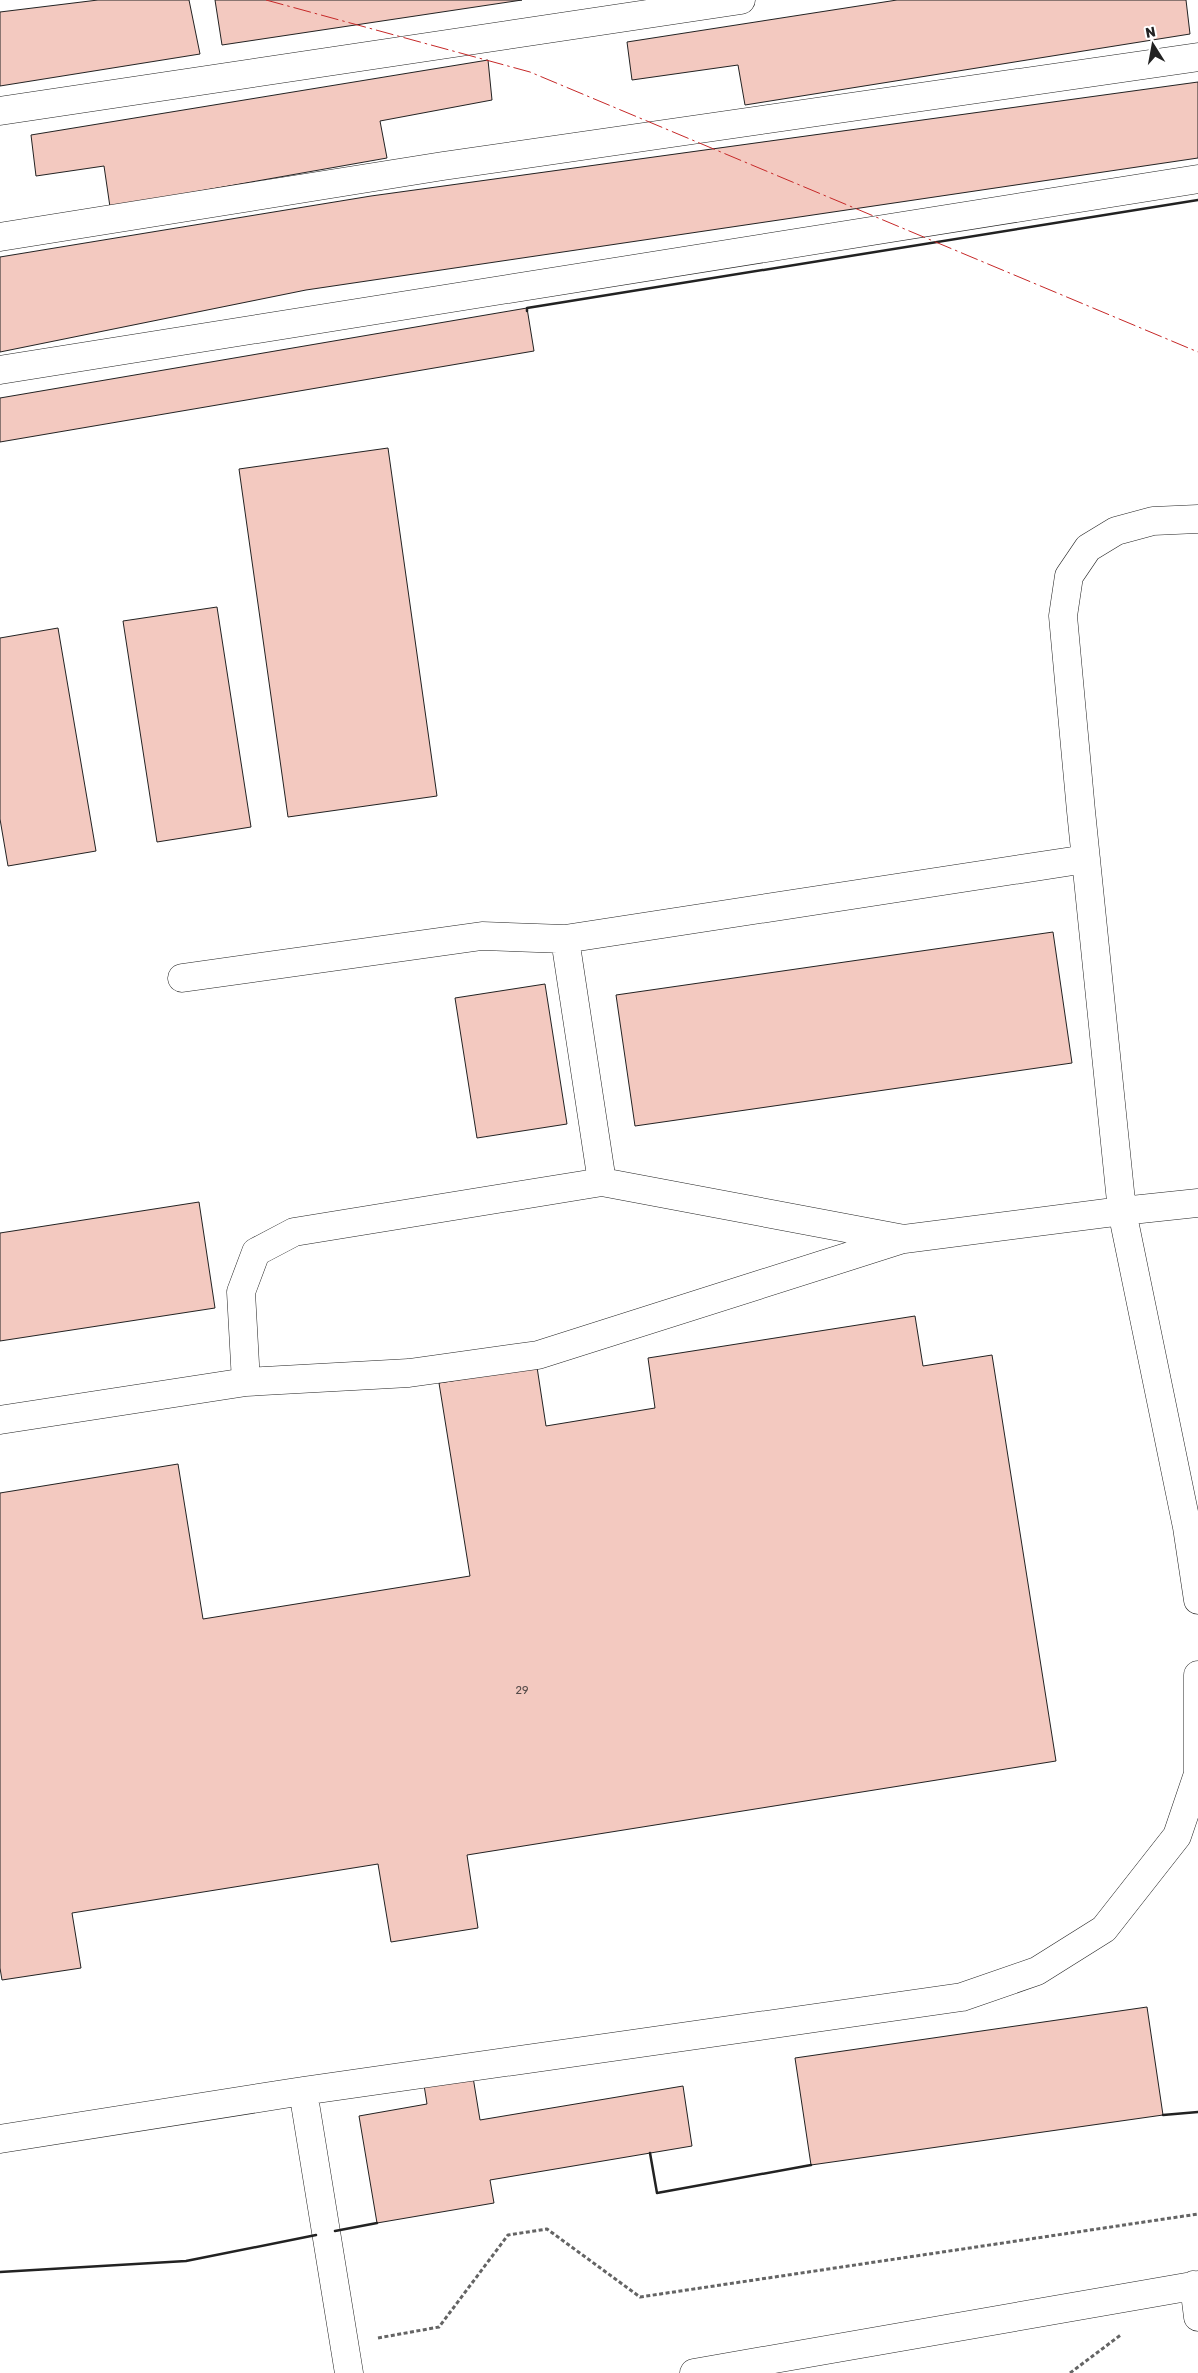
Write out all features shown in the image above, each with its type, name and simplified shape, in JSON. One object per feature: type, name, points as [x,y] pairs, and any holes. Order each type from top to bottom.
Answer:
[{"type":"street","points":[[0,111],[741,0]]},
{"type":"street","points":[[0,237],[453,165],[1198,57]]},
{"type":"street","points":[[0,370],[1198,179]]},
{"type":"street","points":[[1198,519],[1153,521],[1116,531],[1088,548],[1070,576],[1063,616],[1122,1211],[1187,1527],[1198,1600]]},
{"type":"street","points":[[182,978],[482,936],[565,939],[1086,858]]},
{"type":"street","points":[[565,939],[602,1182]]},
{"type":"street","points":[[246,1382],[241,1292],[256,1252],[294,1232],[602,1182],[904,1239]]},
{"type":"street","points":[[0,1420],[246,1382],[409,1373],[538,1355],[904,1239],[1198,1203]]},
{"type":"street","points":[[0,2138],[303,2091],[962,1997],[1037,1971],[1104,1929],[1177,1836],[1198,1774],[1198,1675]]},
{"type":"street","points":[[303,2091],[349,2373]]},
{"type":"street","points":[[694,2373],[1196,2285],[1198,2317]]},
{"type":"path","points":[[343,2337],[384,2338],[439,2327],[508,2235],[547,2228],[640,2297],[1198,2214]]},
{"type":"building","points":[[98,0],[189,0],[200,54],[0,86],[0,12]]},
{"type":"building","points":[[215,0],[522,0],[222,45]]},
{"type":"building","points":[[897,0],[1186,0],[1190,34],[745,105],[738,65],[632,80],[627,42]]},
{"type":"building","points":[[488,60],[492,100],[380,121],[387,158],[110,207],[104,166],[36,176],[31,135]]},
{"type":"building","points":[[1198,82],[1198,158],[306,290],[0,352],[0,257],[371,196]]},
{"type":"building","points":[[527,308],[534,351],[0,442],[0,398]]},
{"type":"building","points":[[388,448],[437,796],[288,817],[239,469]]},
{"type":"building","points":[[217,607],[251,827],[157,842],[123,621]]},
{"type":"building","points":[[58,628],[96,851],[8,866],[0,819],[0,638]]},
{"type":"building","points":[[1053,932],[1072,1063],[635,1126],[616,995]]},
{"type":"building","points":[[545,984],[567,1124],[477,1138],[455,998]]},
{"type":"building","points":[[199,1202],[215,1308],[0,1341],[0,1233]]},
{"type":"building","points":[[915,1316],[923,1366],[992,1355],[1056,1761],[467,1855],[478,1928],[391,1942],[378,1864],[72,1913],[81,1968],[2,1980],[0,1968],[0,1493],[178,1464],[203,1619],[470,1576],[439,1383],[537,1367],[546,1426],[655,1408],[648,1358]]},
{"type":"building","points":[[1147,2007],[1163,2115],[811,2165],[795,2058]]},
{"type":"building","points":[[473,2077],[480,2120],[683,2086],[692,2146],[490,2180],[494,2203],[377,2223],[359,2116],[427,2104],[424,2085]]},
{"type":"wall","points":[[527,311],[527,308],[1198,200]]},
{"type":"wall","points":[[1163,2115],[1198,2112]]},
{"type":"wall","points":[[650,2153],[657,2193],[811,2165]]},
{"type":"wall","points":[[335,2231],[377,2223]]},
{"type":"wall","points":[[0,2272],[186,2261],[316,2235]]},
{"type":"power","points":[[266,0],[530,72],[1198,352]]}]
